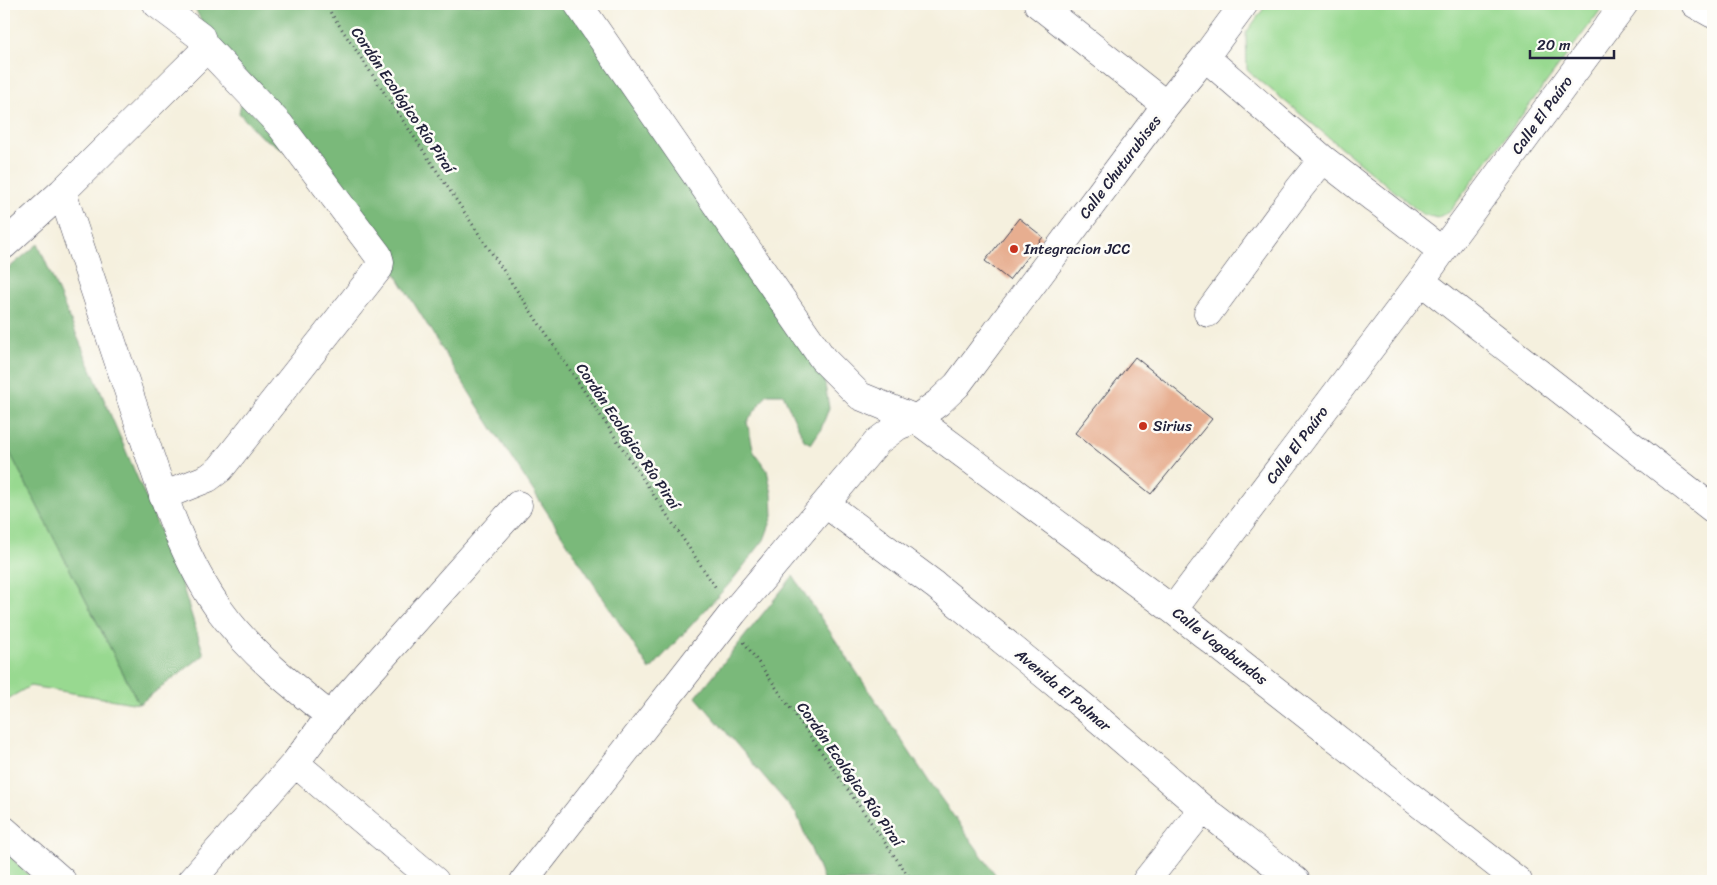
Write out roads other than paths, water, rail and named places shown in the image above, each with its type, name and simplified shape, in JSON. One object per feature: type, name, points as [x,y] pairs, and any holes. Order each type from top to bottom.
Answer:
[{"type":"street","points":[[157,4],[201,38],[204,45],[280,125],[378,255],[380,262],[379,268],[220,469],[208,478],[163,496]]},
{"type":"street","name":"Calle Vagabundos","points":[[578,4],[824,360],[860,396],[916,419],[1173,610],[1518,881]]},
{"type":"street","points":[[1038,4],[1166,104]]},
{"type":"street","name":"Calle Chuturubises","points":[[524,881],[733,613],[878,441],[898,426],[916,419],[938,403],[957,385],[1166,104],[1205,57],[1244,4]]},
{"type":"street","name":"Calle El Paúro","points":[[1173,610],[1421,281],[1624,4]]},
{"type":"street","points":[[1695,4],[1713,14]]},
{"type":"street","points":[[4,245],[62,192],[201,54],[204,45]]},
{"type":"street","points":[[1205,57],[1323,159],[1442,251]]},
{"type":"street","points":[[1208,313],[1323,159]]},
{"type":"street","points":[[62,192],[163,496],[191,560],[220,611],[248,646],[293,687],[330,716]]},
{"type":"street","points":[[1421,281],[1713,509]]},
{"type":"street","name":"Avenida El Palmar","points":[[826,504],[935,585],[1089,711],[1203,809],[1296,881]]},
{"type":"street","points":[[191,881],[295,763],[330,716],[518,505]]},
{"type":"street","points":[[295,763],[435,881]]},
{"type":"street","points":[[1146,881],[1203,809]]},
{"type":"street","points":[[4,830],[62,881]]},
{"type":"place","name":"Integracion JCC","points":[[1014,249]]},
{"type":"place","name":"Sirius","points":[[1143,426]]}]
